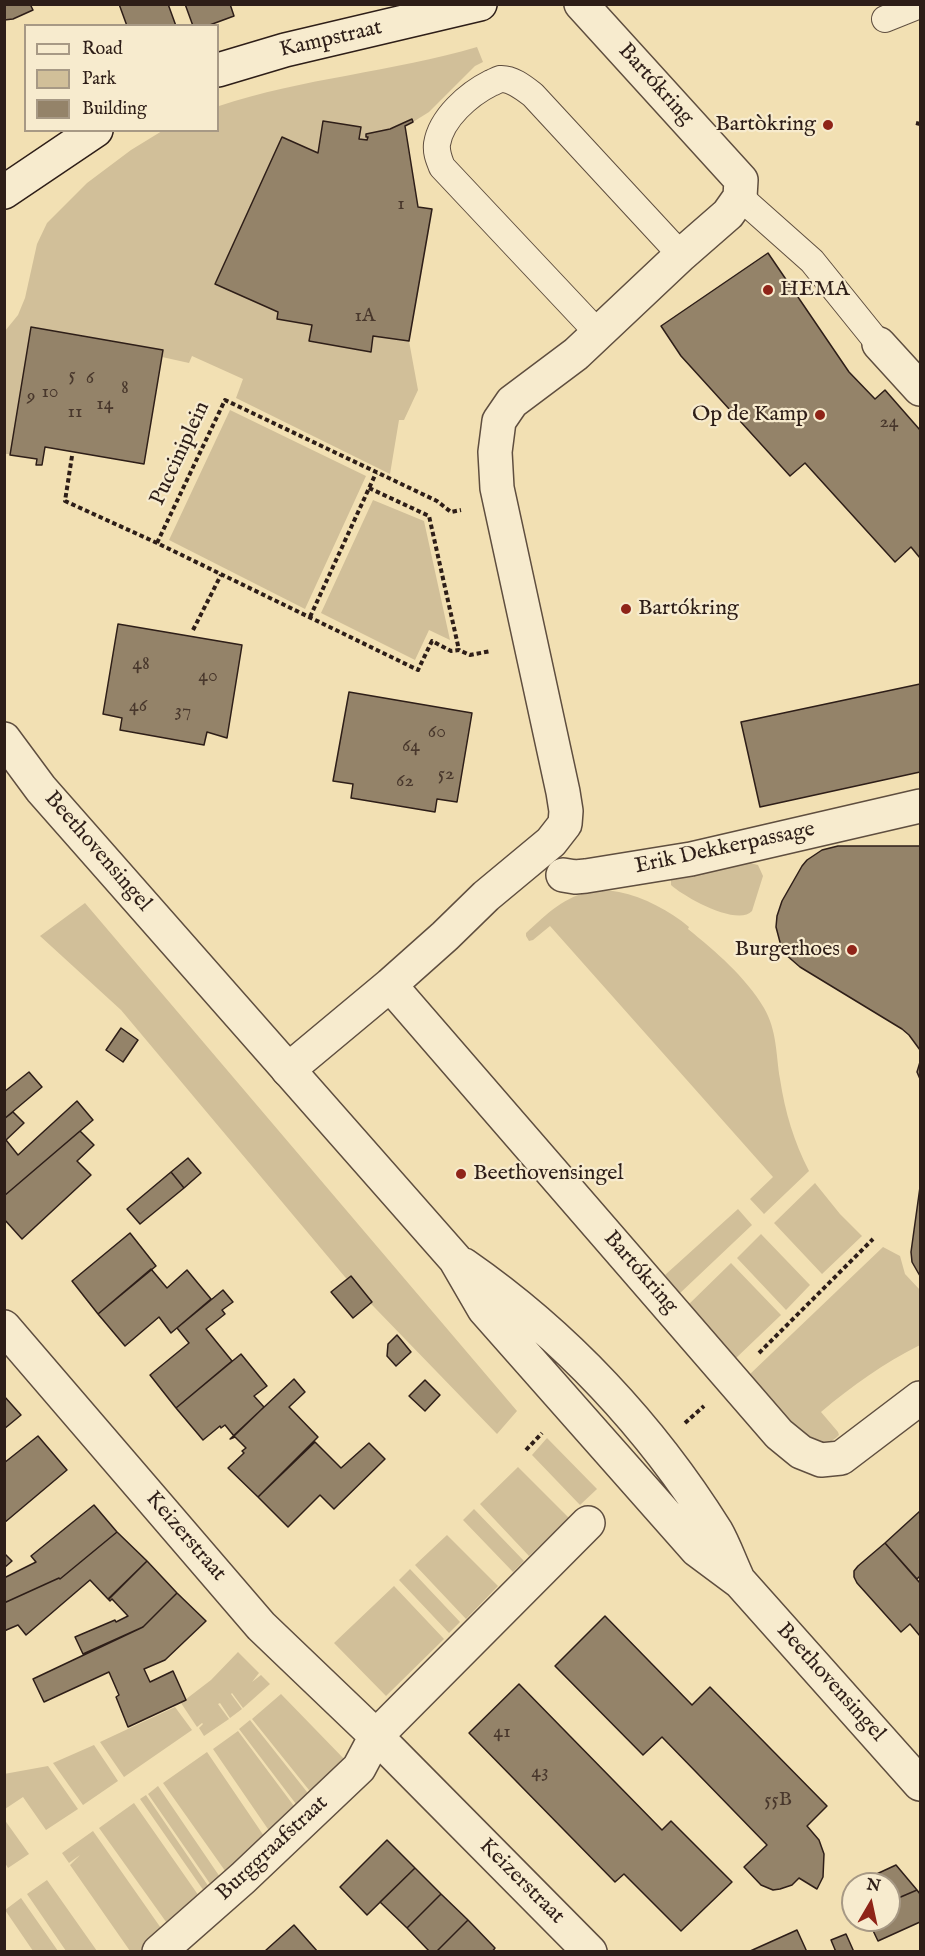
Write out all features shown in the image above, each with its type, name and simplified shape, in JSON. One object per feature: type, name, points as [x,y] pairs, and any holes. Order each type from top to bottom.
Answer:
[{"type":"street","name":"Kampstraat","points":[[219,70],[285,50],[480,4]]},
{"type":"street","name":"Bartókring","points":[[581,4],[741,180],[740,197]]},
{"type":"street","points":[[4,192],[93,132]]},
{"type":"street","points":[[288,1070],[390,985],[486,896],[551,842],[565,824],[566,811],[497,488],[495,452],[499,421],[512,402],[576,354],[728,214],[740,197]]},
{"type":"street","points":[[879,344],[921,389]]},
{"type":"street","name":"Beethovensingel","points":[[4,739],[41,789],[455,1259],[509,1297],[548,1330],[600,1381],[658,1449],[717,1533],[740,1582],[921,1784]]},
{"type":"street","name":"Erik Dekkerpassage","points":[[563,875],[586,876],[691,859],[921,806]]},
{"type":"street","name":"Bartókring","points":[[390,985],[779,1434],[801,1452],[821,1460],[841,1458],[921,1398]]},
{"type":"street","name":"Keizerstraat","points":[[4,1327],[261,1626],[375,1736],[590,1952]]},
{"type":"street","points":[[375,1736],[588,1523]]},
{"type":"street","name":"Burggraafstraat","points":[[159,1952],[243,1878],[359,1768],[375,1736]]},
{"type":"lane","points":[[885,19],[921,5]]},
{"type":"lane","points":[[598,334],[442,167],[437,154],[437,142],[443,127],[461,102],[500,79],[517,83],[533,95],[681,255]]},
{"type":"lane","points":[[740,197],[812,261],[879,344]]},
{"type":"lane","name":"Erik Dekkerpassage","points":[[535,856],[548,870],[563,875]]},
{"type":"path","name":"Pucciniplein","points":[[157,543],[225,400],[437,501],[451,512],[500,503]]},
{"type":"path","points":[[72,456],[65,501],[157,543],[418,670],[432,641],[451,651],[459,650],[470,655]]},
{"type":"path","points":[[310,617],[376,473]]},
{"type":"path","points":[[369,488],[429,516],[459,650]]},
{"type":"path","points":[[193,630],[221,575]]},
{"type":"path","points":[[526,1450],[545,1431]]},
{"type":"green space","points":[[477,47],[483,62],[475,66],[429,112],[413,122],[411,120],[368,137],[367,140],[359,139],[361,127],[323,121],[318,153],[282,137],[215,283],[278,312],[277,319],[312,325],[310,341],[370,352],[373,336],[409,341],[418,390],[404,420],[399,420],[390,474],[236,398],[243,379],[192,356],[189,363],[162,357],[163,350],[32,327],[10,454],[5,454],[5,331],[18,315],[25,298],[37,244],[47,223],[87,183],[131,150],[160,132],[219,132],[219,106],[283,88],[445,56]]},
{"type":"green space","points":[[230,410],[366,476],[305,609],[169,540]]},
{"type":"green space","points":[[373,500],[424,521],[450,640],[429,630],[415,660],[321,613]]},
{"type":"green space","points":[[750,863],[758,865],[763,876],[752,911],[745,915],[711,909],[671,885],[671,879],[710,868]]},
{"type":"green space","points":[[594,891],[628,894],[674,915],[729,965],[748,985],[764,1008],[774,1034],[787,1115],[809,1171],[764,1214],[750,1199],[773,1177],[550,926],[533,940],[529,941],[526,936],[526,933],[557,906],[583,893]]},
{"type":"green space","points":[[85,903],[517,1411],[497,1434],[345,1277],[121,1010],[40,936]]},
{"type":"green space","points":[[815,1183],[840,1214],[862,1236],[822,1274],[774,1223]]},
{"type":"green space","points":[[738,1209],[752,1225],[678,1295],[670,1286],[665,1275]]},
{"type":"green space","points":[[761,1234],[810,1285],[786,1310],[737,1258]]},
{"type":"green space","points":[[883,1247],[900,1256],[905,1274],[920,1290],[920,1345],[869,1375],[821,1412],[839,1435],[827,1443],[814,1443],[791,1423],[749,1375]]},
{"type":"green space","points":[[731,1263],[781,1315],[735,1359],[687,1306]]},
{"type":"green space","points":[[547,1438],[597,1489],[580,1505],[532,1455]]},
{"type":"green space","points":[[518,1467],[569,1518],[529,1556],[480,1504]]},
{"type":"green space","points":[[474,1509],[524,1561],[513,1572],[463,1520]]},
{"type":"green space","points":[[447,1535],[498,1586],[466,1619],[415,1565]]},
{"type":"green space","points":[[410,1569],[460,1622],[449,1633],[399,1580]]},
{"type":"green space","points":[[394,1586],[444,1639],[386,1696],[334,1643]]},
{"type":"green space","points":[[238,1652],[259,1673],[252,1682],[261,1675],[270,1684],[243,1708],[232,1693],[242,1709],[230,1718],[220,1703],[218,1704],[229,1719],[204,1736],[199,1728],[203,1724],[197,1727],[181,1703],[211,1680]]},
{"type":"green space","points":[[281,1694],[347,1762],[313,1795],[252,1719]]},
{"type":"green space","points":[[175,1707],[192,1730],[124,1777],[100,1742]]},
{"type":"green space","points":[[250,1720],[311,1797],[299,1808],[239,1729]]},
{"type":"green space","points":[[238,1731],[297,1810],[272,1835],[213,1749]]},
{"type":"green space","points":[[94,1745],[118,1781],[83,1805],[53,1763]]},
{"type":"green space","points":[[207,1752],[266,1839],[228,1875],[163,1783]]},
{"type":"green space","points":[[48,1766],[78,1809],[46,1830],[23,1797],[5,1809],[4,1774]]},
{"type":"green space","points":[[158,1786],[222,1880],[213,1888],[148,1794]]},
{"type":"green space","points":[[146,1795],[211,1890],[206,1894],[140,1799]]},
{"type":"green space","points":[[134,1803],[201,1899],[169,1926],[99,1828]]},
{"type":"green space","points":[[4,1819],[29,1854],[8,1868],[5,1863]]},
{"type":"green space","points":[[93,1831],[163,1931],[140,1951],[130,1951],[70,1865],[80,1855],[69,1863],[62,1853]]},
{"type":"green space","points":[[47,1880],[97,1951],[66,1951],[27,1894]]},
{"type":"green space","points":[[21,1898],[58,1951],[33,1951],[5,1910]]},
{"type":"building","points":[[4,4],[30,4],[33,10],[13,19],[4,20]]},
{"type":"building","points":[[119,4],[168,4],[175,24],[126,24]]},
{"type":"building","points":[[185,4],[230,4],[234,16],[212,24],[192,24]]},
{"type":"building","points":[[412,119],[413,122],[405,126],[418,207],[432,209],[409,341],[373,336],[371,352],[309,341],[312,325],[277,319],[278,312],[215,284],[282,137],[318,153],[323,121],[361,127],[359,139],[367,140],[366,134],[390,129]]},
{"type":"building","name":"Op de Kamp","points":[[768,253],[849,372],[875,399],[885,390],[920,430],[920,558],[911,547],[895,562],[805,463],[790,476],[681,356],[661,326]]},
{"type":"building","points":[[31,327],[163,350],[144,464],[45,447],[42,465],[36,465],[37,459],[10,455]]},
{"type":"building","points":[[118,624],[242,645],[227,738],[207,732],[204,745],[120,730],[122,718],[103,714]]},
{"type":"building","points":[[920,684],[920,772],[760,807],[741,722]]},
{"type":"building","points":[[349,692],[472,713],[457,802],[437,799],[435,812],[351,798],[353,784],[333,781]]},
{"type":"building","name":"Burgerhoes","points":[[838,846],[920,846],[920,1050],[902,1029],[800,967],[785,954],[781,946],[776,927],[782,901],[807,860],[822,850]]},
{"type":"building","points":[[121,1028],[138,1040],[123,1062],[106,1050]]},
{"type":"building","points":[[920,1062],[920,1079],[917,1072]]},
{"type":"building","points":[[29,1072],[42,1087],[4,1119],[4,1092]]},
{"type":"building","points":[[77,1101],[93,1120],[4,1196],[4,1119],[13,1112],[24,1123],[6,1140],[18,1155]]},
{"type":"building","points":[[80,1131],[94,1145],[77,1161],[91,1175],[22,1239],[4,1219],[4,1196]]},
{"type":"building","points":[[188,1158],[201,1173],[184,1188],[171,1172]]},
{"type":"building","points":[[171,1172],[184,1188],[140,1224],[127,1209]]},
{"type":"building","points":[[920,1187],[920,1276],[912,1262],[911,1252]]},
{"type":"building","points":[[130,1233],[156,1266],[98,1314],[72,1281]]},
{"type":"building","points":[[151,1269],[167,1288],[187,1270],[211,1299],[171,1333],[159,1317],[125,1346],[98,1314]]},
{"type":"building","points":[[351,1276],[372,1302],[353,1318],[331,1292]]},
{"type":"building","points":[[223,1290],[233,1302],[222,1310],[225,1314],[206,1329],[232,1361],[176,1408],[150,1375],[189,1343],[177,1328]]},
{"type":"building","points":[[397,1335],[411,1352],[396,1366],[387,1356],[388,1344]]},
{"type":"building","points":[[241,1354],[267,1386],[254,1396],[264,1407],[234,1436],[225,1425],[221,1428],[220,1426],[203,1440],[176,1408]]},
{"type":"building","points":[[294,1379],[305,1392],[289,1407],[318,1437],[258,1497],[228,1468],[244,1453],[242,1451],[246,1448],[235,1437],[230,1439]]},
{"type":"building","points":[[425,1380],[440,1395],[425,1411],[409,1396]]},
{"type":"building","points":[[4,1396],[21,1415],[4,1429]]},
{"type":"building","points":[[38,1436],[67,1470],[4,1523],[4,1463]]},
{"type":"building","points":[[315,1442],[341,1468],[369,1443],[385,1459],[334,1509],[320,1495],[288,1527],[258,1497]]},
{"type":"building","points":[[94,1505],[117,1532],[60,1579],[4,1603],[4,1578],[36,1562],[31,1556]]},
{"type":"building","points":[[920,1511],[920,1576],[917,1579],[885,1543]]},
{"type":"building","points":[[117,1532],[147,1561],[109,1599],[90,1580],[26,1635],[18,1625],[4,1631],[4,1603],[60,1579]]},
{"type":"building","points":[[885,1543],[920,1583],[920,1636],[910,1624],[901,1632],[854,1577],[854,1571],[858,1566]]},
{"type":"building","points":[[4,1553],[12,1561],[4,1568]]},
{"type":"building","points":[[147,1561],[177,1593],[143,1627],[83,1654],[75,1637],[128,1616],[112,1599],[110,1601],[108,1599]]},
{"type":"building","points":[[177,1593],[206,1621],[165,1660],[144,1669],[150,1682],[173,1671],[186,1700],[128,1727],[116,1697],[119,1695],[109,1672],[44,1702],[33,1679],[143,1627]]},
{"type":"building","points":[[605,1616],[692,1705],[710,1687],[827,1806],[807,1826],[819,1840],[824,1854],[823,1877],[817,1889],[799,1878],[792,1885],[780,1889],[773,1890],[761,1885],[744,1867],[767,1845],[662,1737],[643,1755],[555,1666]]},
{"type":"building","points":[[519,1684],[662,1830],[671,1821],[732,1882],[681,1931],[624,1874],[615,1882],[469,1733]]},
{"type":"building","points":[[387,1840],[415,1868],[367,1915],[340,1887]]},
{"type":"building","points":[[896,1865],[917,1890],[901,1897],[901,1872],[881,1872]]},
{"type":"building","points":[[415,1868],[441,1894],[407,1928],[380,1902]]},
{"type":"building","points":[[917,1890],[920,1894],[920,1922],[901,1931],[901,1897]]},
{"type":"building","points":[[441,1894],[468,1920],[436,1952],[430,1952],[407,1928]]},
{"type":"building","points":[[468,1920],[495,1948],[492,1952],[436,1952]]},
{"type":"building","points":[[294,1925],[318,1952],[265,1952],[265,1951]]},
{"type":"building","points":[[797,1930],[807,1952],[748,1952]]},
{"type":"building","points":[[874,1932],[898,1932],[878,1941]]},
{"type":"building","points":[[846,1934],[854,1952],[836,1952],[831,1940]]},
{"type":"place","name":"Bartòkring","points":[[828,125]]},
{"type":"place","name":"HEMA","points":[[768,290]]},
{"type":"place","name":"Op de Kamp","points":[[820,415]]},
{"type":"place","name":"Bartókring","points":[[626,609]]},
{"type":"place","name":"Burgerhoes","points":[[852,950]]},
{"type":"place","name":"Beethovensingel","points":[[461,1174]]}]
